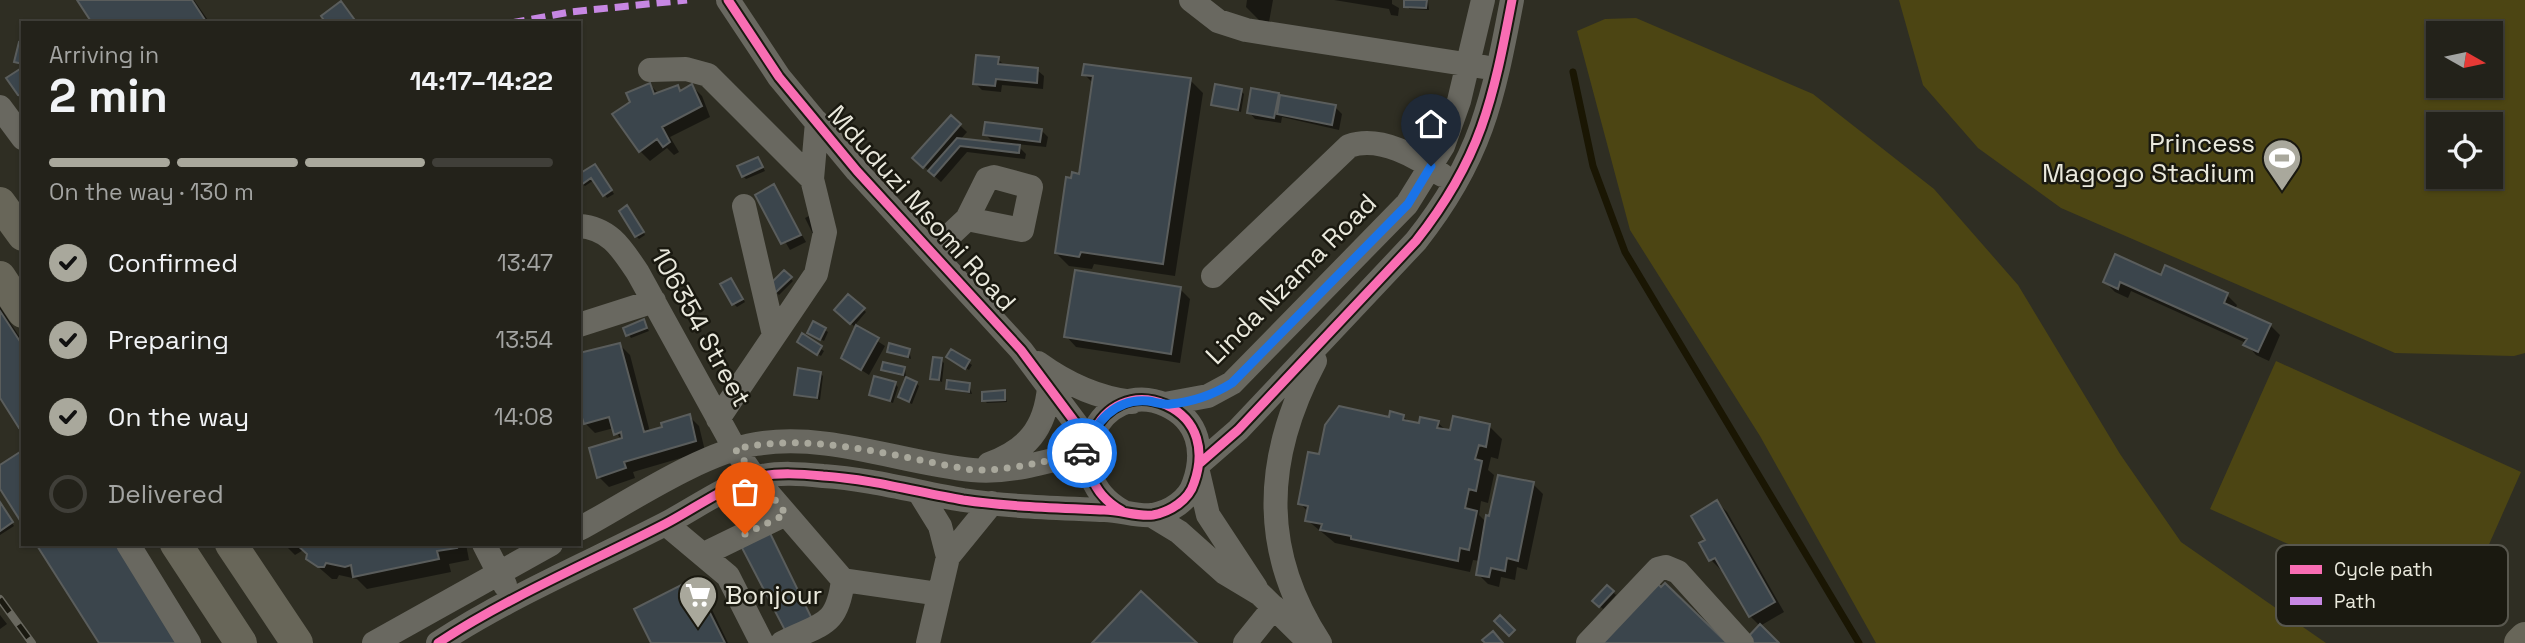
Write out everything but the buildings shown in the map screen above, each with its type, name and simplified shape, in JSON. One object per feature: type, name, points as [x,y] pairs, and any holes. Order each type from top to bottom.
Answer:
[{"type":"main road","points":[[0,203],[21,232]]},
{"type":"main road","points":[[0,277],[21,309]]},
{"type":"main road","points":[[177,546],[241,643]]},
{"type":"main road","points":[[232,546],[297,643]]},
{"type":"main road","points":[[2520,643],[2525,638]]},
{"type":"street","name":"Mduduzi Msomi Road","points":[[727,0],[779,77],[1021,350],[1088,447]]},
{"type":"street","points":[[1191,0],[1218,21],[1246,30],[1499,70]]},
{"type":"street","name":"Linda Nzama Road","points":[[1165,404],[1208,396],[1232,383],[1408,204],[1443,146],[1468,65],[1483,0]]},
{"type":"street","points":[[1151,515],[1164,512],[1185,498],[1199,467],[1221,448],[1416,242],[1457,186],[1474,151],[1499,70],[1512,0]]},
{"type":"street","points":[[650,70],[686,69],[708,75],[812,179]]},
{"type":"street","points":[[0,107],[21,135]]},
{"type":"street","points":[[718,419],[816,274],[825,232],[812,179],[817,122]]},
{"type":"street","points":[[1213,276],[1349,146],[1357,143],[1389,147],[1431,166],[1457,186]]},
{"type":"street","points":[[744,205],[774,335]]},
{"type":"street","points":[[932,252],[967,219]]},
{"type":"street","name":"106354 Street","points":[[581,226],[604,230],[620,246],[654,301],[735,449],[755,478],[843,580]]},
{"type":"street","points":[[581,324],[654,301]]},
{"type":"street","points":[[1321,643],[1304,615],[1291,583],[1276,541],[1274,516],[1278,475],[1296,401],[1316,359],[1336,328]]},
{"type":"street","name":"Mduduzi Msomi Road","points":[[1021,350],[1071,383],[1107,399],[1132,402]]},
{"type":"street","points":[[972,470],[1017,452],[1029,442],[1039,430],[1047,410],[1049,388]]},
{"type":"street","points":[[1122,511],[1102,497],[1095,488],[1087,464],[1088,447],[1101,420],[1120,406],[1132,402],[1165,404],[1192,426],[1200,448],[1199,467],[1208,514],[1267,601]]},
{"type":"street","points":[[581,528],[735,449],[790,442],[972,470],[1014,469],[1088,447]]},
{"type":"street","points":[[868,483],[874,453]]},
{"type":"street","points":[[438,643],[512,599],[755,478],[799,475],[1042,510],[1122,511],[1151,515],[1169,524],[1225,573],[1267,601],[1310,643]]},
{"type":"street","points":[[919,492],[940,526],[948,557]]},
{"type":"street","points":[[928,643],[948,557],[992,503]]},
{"type":"street","points":[[621,506],[639,537]]},
{"type":"street","points":[[704,554],[786,514]]},
{"type":"street","points":[[666,524],[728,576],[762,643]]},
{"type":"street","points":[[129,546],[189,643]]},
{"type":"street","points":[[485,546],[512,599]]},
{"type":"street","points":[[374,643],[547,546]]},
{"type":"street","points":[[1588,643],[1658,569],[1666,567],[1678,572],[1742,643]]},
{"type":"street","points":[[782,643],[831,618],[838,611],[843,580],[939,594]]},
{"type":"street","points":[[1245,643],[1267,601]]},
{"type":"shaded area","name":"Princess Magogo Stadium","points":[[1899,0],[2525,0],[2525,353],[2514,356],[2395,353],[2061,208],[1978,148],[1923,85]]},
{"type":"shaded area","points":[[1636,18],[1813,94],[1934,189],[2018,285],[2120,454],[2181,542],[2276,608],[2276,626],[2302,626],[2326,643],[1876,643],[1760,436],[1630,230],[1577,31],[1605,19]]},
{"type":"shaded area","points":[[2276,361],[2521,472],[2489,545],[2291,545],[2210,509]]},
{"type":"waterway","points":[[1573,72],[1593,166],[1625,252],[1859,643]]},
{"type":"railway","points":[[0,599],[32,643]]},
{"type":"marked path","points":[[522,21],[570,12],[687,0]]},
{"type":"cycle path","points":[[728,0],[779,77],[857,171],[1021,350],[1089,441]]},
{"type":"cycle path","points":[[1200,463],[1238,430],[1416,241],[1438,211],[1456,183],[1481,127],[1498,68],[1512,0]]},
{"type":"cycle path","points":[[438,643],[521,595],[665,524],[722,491],[766,475],[841,478],[999,504],[1153,515],[1172,508],[1188,495],[1194,483],[1199,460],[1199,449],[1192,428],[1177,411],[1166,405],[1142,400],[1121,404],[1105,416],[1093,433],[1088,453],[1091,474],[1102,494],[1122,511]]},
{"type":"way so far","points":[[745,534],[786,514],[755,478],[735,449],[757,444],[790,442],[822,444],[972,470],[1014,469],[1082,453]]},
{"type":"place","name":"Princess Magogo Stadium","points":[[2282,192]]},
{"type":"place","name":"Bonjour","points":[[698,629]]},
{"type":"route","points":[[1082,453],[1087,452],[1089,441],[1101,420],[1120,406],[1132,402],[1174,404],[1192,401],[1218,392],[1232,383],[1408,204],[1431,166]]}]
